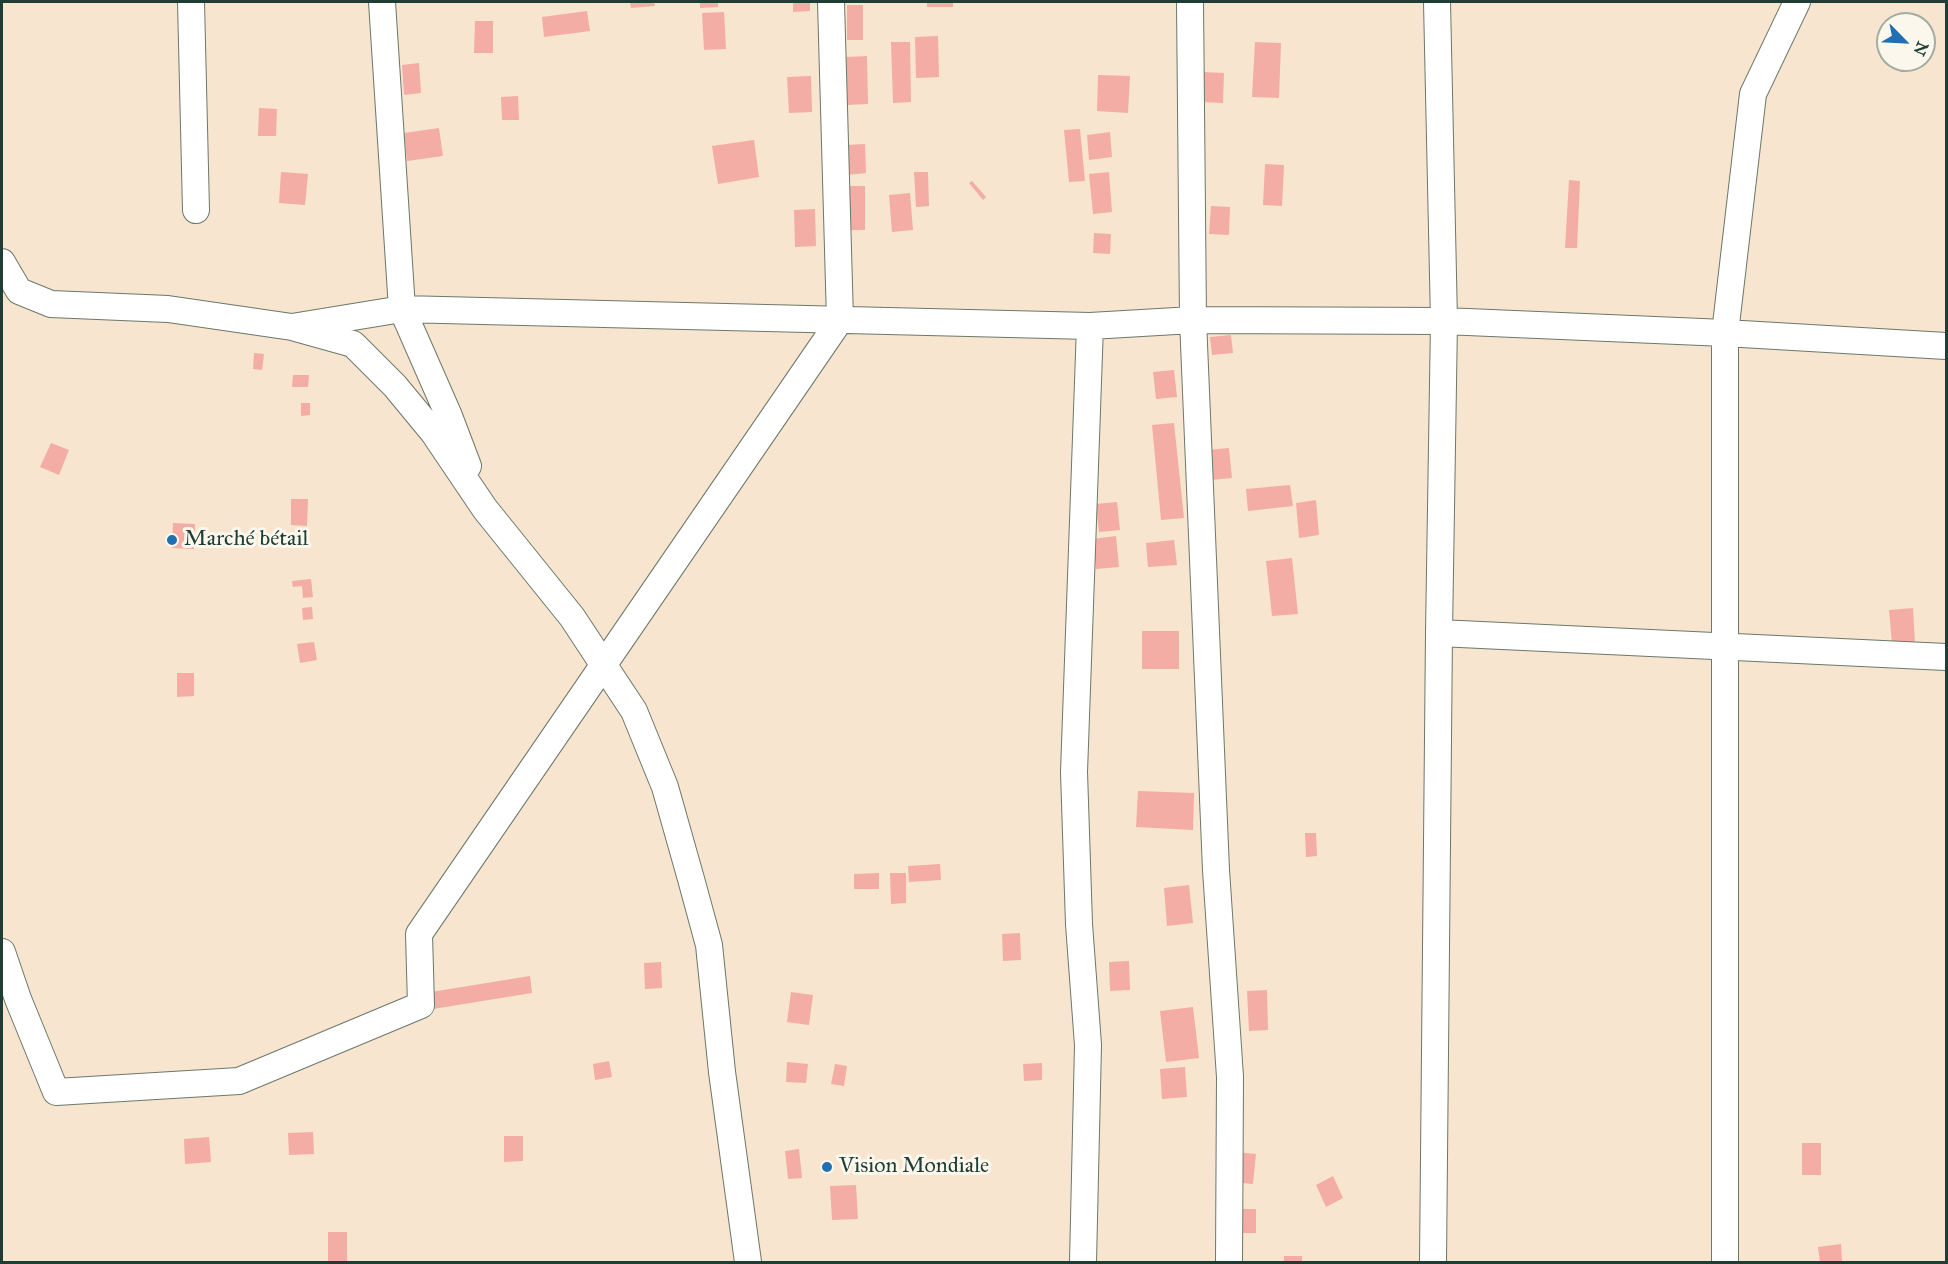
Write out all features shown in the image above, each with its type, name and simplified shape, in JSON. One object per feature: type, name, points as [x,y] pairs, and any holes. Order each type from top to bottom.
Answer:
[{"type":"street","points":[[191,2],[196,210]]},
{"type":"street","points":[[382,2],[402,309],[449,416],[485,508]]},
{"type":"street","points":[[2,952],[18,999],[56,1092],[239,1081],[421,1005],[419,934],[840,320],[831,2]]},
{"type":"street","points":[[1190,2],[1193,320],[1216,870],[1230,1077],[1229,1263]]},
{"type":"street","points":[[1433,1263],[1444,321],[1437,2]]},
{"type":"street","points":[[1725,1263],[1725,333],[1753,94],[1797,2]]},
{"type":"street","points":[[2,262],[19,291],[51,304],[168,309],[292,327],[353,344],[395,386],[433,432],[485,508],[572,617],[634,711],[664,788],[709,945],[722,1072],[748,1263]]},
{"type":"street","points":[[292,327],[402,309],[1090,326],[1193,320],[1444,321],[1725,333],[1947,346]]},
{"type":"street","points":[[1083,1263],[1088,1045],[1079,924],[1074,772],[1090,326]]},
{"type":"street","points":[[1439,633],[1947,657]]},
{"type":"building","points":[[630,2],[654,2],[655,6],[631,8]]},
{"type":"building","points":[[700,2],[718,2],[718,7],[700,8]]},
{"type":"building","points":[[793,2],[810,2],[810,11],[793,12]]},
{"type":"building","points":[[927,2],[953,2],[953,7],[927,7]]},
{"type":"building","points":[[847,5],[863,5],[863,40],[847,40]]},
{"type":"building","points":[[587,11],[590,31],[544,37],[542,17]]},
{"type":"building","points":[[724,12],[726,49],[704,50],[702,13]]},
{"type":"building","points":[[475,21],[493,21],[493,53],[474,53]]},
{"type":"building","points":[[938,36],[939,77],[916,78],[915,37]]},
{"type":"building","points":[[891,42],[910,42],[911,102],[893,103]]},
{"type":"building","points":[[1255,42],[1281,43],[1279,98],[1252,97]]},
{"type":"building","points":[[867,56],[868,104],[847,105],[846,57]]},
{"type":"building","points":[[419,63],[421,93],[404,95],[402,65]]},
{"type":"building","points":[[1203,72],[1224,73],[1223,103],[1202,102]]},
{"type":"building","points":[[1098,75],[1130,76],[1128,113],[1097,111]]},
{"type":"building","points":[[811,76],[812,112],[789,113],[787,77]]},
{"type":"building","points":[[518,96],[519,120],[502,120],[501,97]]},
{"type":"building","points":[[259,108],[277,109],[276,136],[258,136]]},
{"type":"building","points":[[439,128],[443,156],[407,161],[404,133]]},
{"type":"building","points":[[1080,129],[1085,181],[1069,182],[1064,130]]},
{"type":"building","points":[[1110,132],[1112,157],[1089,160],[1087,135]]},
{"type":"building","points":[[754,140],[759,177],[718,184],[712,146]]},
{"type":"building","points":[[865,144],[866,173],[847,175],[845,145]]},
{"type":"building","points":[[1265,164],[1284,165],[1282,206],[1263,205]]},
{"type":"building","points":[[281,172],[308,174],[305,205],[279,203]]},
{"type":"building","points":[[914,172],[928,172],[929,206],[916,207]]},
{"type":"building","points":[[1109,172],[1112,212],[1093,214],[1089,174]]},
{"type":"building","points":[[1569,180],[1580,181],[1577,248],[1565,248]]},
{"type":"building","points":[[972,181],[986,197],[983,200],[969,183]]},
{"type":"building","points":[[844,186],[865,186],[865,230],[843,230]]},
{"type":"building","points":[[910,193],[913,230],[892,232],[889,195]]},
{"type":"building","points":[[1211,206],[1230,207],[1229,235],[1209,234]]},
{"type":"building","points":[[815,209],[816,246],[795,247],[794,210]]},
{"type":"building","points":[[1094,233],[1111,234],[1110,254],[1093,253]]},
{"type":"building","points":[[1231,335],[1233,353],[1212,355],[1210,337]]},
{"type":"building","points":[[254,353],[264,354],[262,370],[253,369]]},
{"type":"building","points":[[1174,370],[1177,397],[1156,399],[1153,372]]},
{"type":"building","points":[[293,375],[309,375],[308,387],[292,387]]},
{"type":"building","points":[[301,403],[310,403],[310,415],[301,416]]},
{"type":"building","points":[[1174,423],[1184,518],[1161,520],[1152,425]]},
{"type":"building","points":[[51,443],[69,450],[59,475],[40,467]]},
{"type":"building","points":[[1229,448],[1232,478],[1211,480],[1208,450]]},
{"type":"building","points":[[1290,485],[1293,506],[1248,511],[1246,489]]},
{"type":"building","points":[[291,499],[308,499],[307,526],[291,525]]},
{"type":"building","points":[[1316,500],[1319,535],[1299,538],[1296,503]]},
{"type":"building","points":[[1117,502],[1120,530],[1099,532],[1096,504]]},
{"type":"building","points":[[173,523],[195,524],[194,549],[172,548]]},
{"type":"building","points":[[1116,536],[1119,567],[1096,569],[1093,539]]},
{"type":"building","points":[[1174,540],[1177,565],[1148,567],[1146,543]]},
{"type":"building","points":[[1292,558],[1298,614],[1272,616],[1266,561]]},
{"type":"building","points":[[311,579],[313,597],[303,598],[302,586],[293,587],[292,581]]},
{"type":"building","points":[[312,607],[313,619],[303,620],[302,608]]},
{"type":"building","points":[[1913,608],[1915,643],[1892,644],[1889,610]]},
{"type":"building","points":[[1142,631],[1179,631],[1179,669],[1142,669]]},
{"type":"building","points":[[314,642],[317,660],[300,663],[297,644]]},
{"type":"building","points":[[177,673],[194,673],[194,696],[177,697]]},
{"type":"building","points":[[1138,791],[1194,793],[1193,830],[1136,827]]},
{"type":"building","points":[[1305,833],[1316,833],[1317,856],[1306,857]]},
{"type":"building","points":[[940,864],[941,880],[909,882],[908,866]]},
{"type":"building","points":[[879,873],[879,889],[854,889],[854,874]]},
{"type":"building","points":[[890,873],[906,873],[906,903],[891,904]]},
{"type":"building","points":[[1189,885],[1193,923],[1167,926],[1164,888]]},
{"type":"building","points":[[1020,933],[1021,960],[1003,961],[1002,934]]},
{"type":"building","points":[[1129,961],[1130,990],[1110,991],[1109,962]]},
{"type":"building","points":[[661,962],[662,988],[645,989],[644,963]]},
{"type":"building","points":[[530,976],[532,993],[433,1009],[431,992]]},
{"type":"building","points":[[1267,990],[1268,1030],[1249,1031],[1247,991]]},
{"type":"building","points":[[791,992],[813,995],[809,1025],[787,1022]]},
{"type":"building","points":[[1193,1007],[1199,1058],[1166,1062],[1160,1011]]},
{"type":"building","points":[[609,1061],[612,1077],[595,1080],[593,1064]]},
{"type":"building","points":[[787,1062],[808,1064],[806,1083],[786,1082]]},
{"type":"building","points":[[1042,1063],[1042,1080],[1024,1081],[1023,1064]]},
{"type":"building","points":[[835,1064],[847,1066],[844,1086],[831,1084]]},
{"type":"building","points":[[1185,1067],[1187,1097],[1162,1099],[1160,1069]]},
{"type":"building","points":[[313,1132],[314,1154],[289,1155],[288,1133]]},
{"type":"building","points":[[504,1136],[523,1136],[523,1161],[504,1162]]},
{"type":"building","points":[[209,1137],[211,1162],[185,1164],[184,1139]]},
{"type":"building","points":[[1802,1143],[1821,1143],[1821,1175],[1802,1175]]},
{"type":"building","points":[[799,1149],[802,1178],[788,1179],[785,1151]]},
{"type":"building","points":[[1235,1152],[1256,1154],[1253,1184],[1232,1182]]},
{"type":"building","points":[[1333,1176],[1343,1198],[1326,1207],[1316,1185]]},
{"type":"building","points":[[856,1185],[858,1219],[832,1220],[830,1186]]},
{"type":"building","points":[[1233,1209],[1256,1209],[1256,1233],[1233,1233]]},
{"type":"building","points":[[328,1232],[347,1232],[347,1262],[328,1262]]},
{"type":"building","points":[[1841,1244],[1842,1262],[1820,1262],[1818,1247]]},
{"type":"building","points":[[1284,1256],[1302,1256],[1302,1262],[1284,1262]]},
{"type":"place","name":"Marché bétail","points":[[172,540]]},
{"type":"place","name":"Vision Mondiale","points":[[827,1167]]}]
